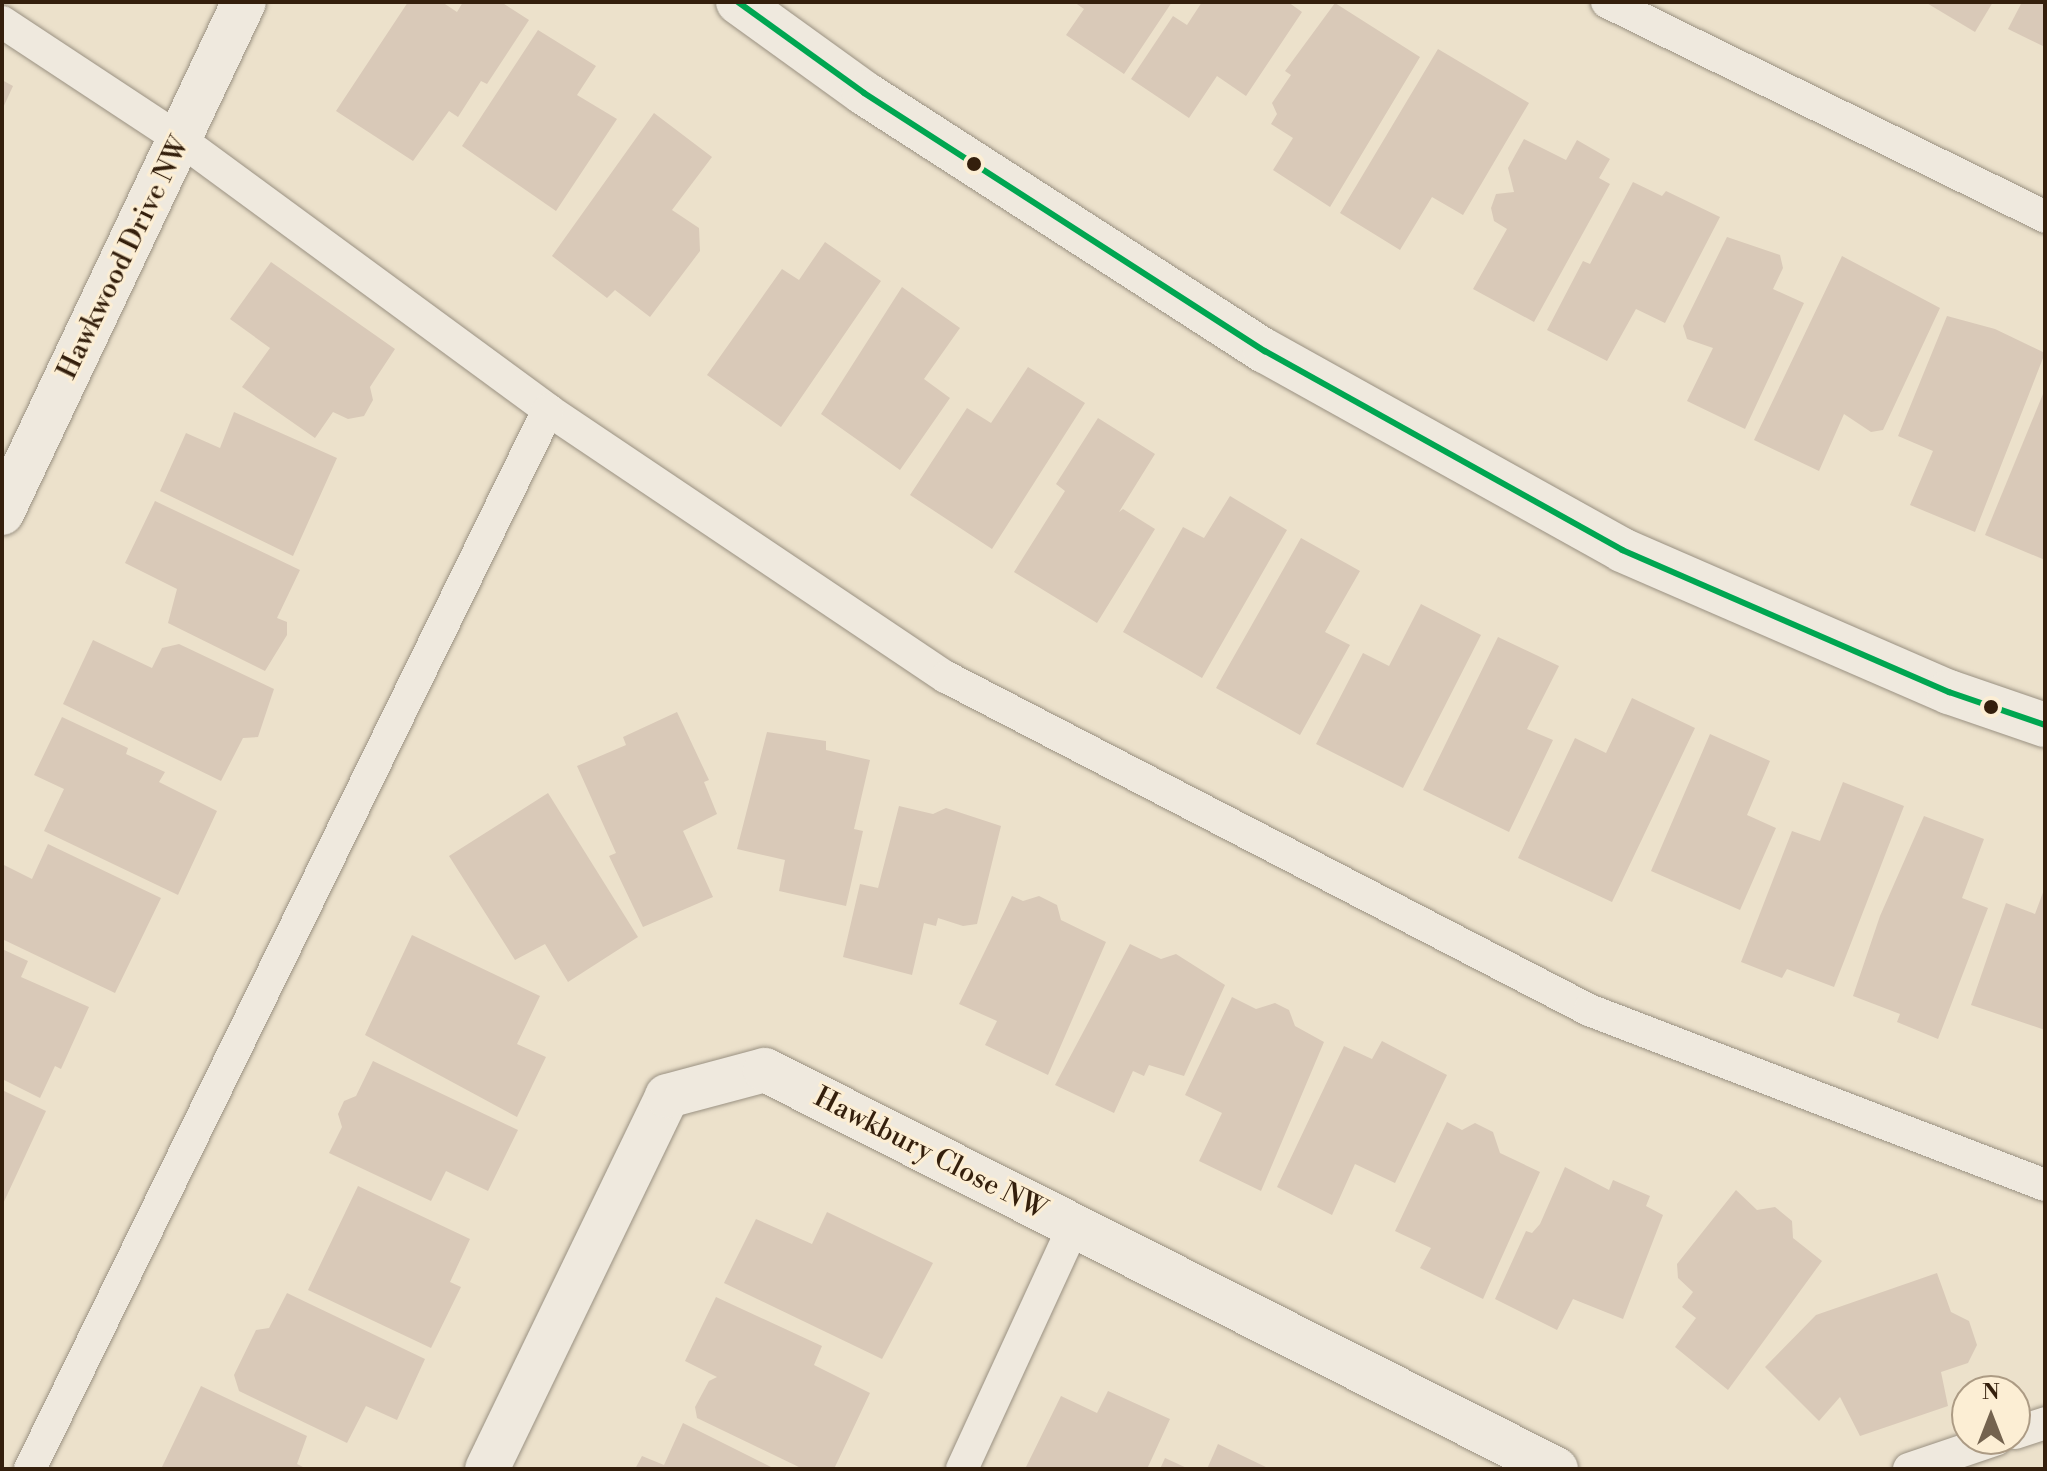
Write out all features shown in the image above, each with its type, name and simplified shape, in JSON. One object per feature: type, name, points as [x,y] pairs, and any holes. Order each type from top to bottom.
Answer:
[{"type":"street","name":"Hawkwood Drive NW","points":[[2,513],[244,2]]},
{"type":"street","points":[[738,2],[864,93],[1265,351],[1622,550],[1949,692],[2045,725]]},
{"type":"street","name":"Hawkbury Close NW","points":[[487,1469],[667,1096],[765,1070],[1556,1469]]},
{"type":"lane","points":[[1607,2],[2045,217]]},
{"type":"lane","points":[[2,22],[181,140],[548,410],[946,677],[1589,1010],[2045,1185]]},
{"type":"lane","points":[[30,1469],[548,410]]},
{"type":"lane","points":[[962,1469],[1073,1228]]},
{"type":"lane","points":[[1909,1469],[1951,1455]]},
{"type":"building","points":[[408,2],[442,2],[457,12],[463,2],[501,2],[529,20],[487,84],[481,81],[458,117],[449,111],[413,161],[336,111]]},
{"type":"building","points":[[1074,2],[1172,2],[1124,74],[1066,35],[1084,9]]},
{"type":"building","points":[[1202,2],[1288,2],[1302,12],[1246,96],[1217,76],[1189,118],[1131,79],[1173,16],[1187,25]]},
{"type":"building","points":[[1925,2],[1993,2],[1975,32]]},
{"type":"building","points":[[2022,2],[2045,2],[2045,47],[2008,29]]},
{"type":"building","points":[[1335,3],[1420,57],[1330,207],[1273,170],[1293,138],[1271,124],[1277,114],[1272,103],[1291,75],[1285,71]]},
{"type":"building","points":[[538,30],[596,66],[577,95],[617,119],[556,211],[462,146]]},
{"type":"building","points":[[1438,49],[1529,103],[1463,215],[1432,197],[1400,250],[1340,213]]},
{"type":"building","points":[[2,80],[13,86],[2,110]]},
{"type":"building","points":[[654,113],[712,157],[672,210],[699,228],[700,251],[650,317],[615,290],[607,298],[552,256]]},
{"type":"building","points":[[1524,139],[1566,160],[1577,140],[1610,159],[1599,178],[1610,184],[1534,322],[1473,289],[1507,229],[1494,221],[1491,208],[1496,194],[1514,192],[1508,168]]},
{"type":"building","points":[[1633,182],[1662,196],[1666,191],[1720,217],[1665,323],[1636,309],[1607,361],[1547,330],[1583,261],[1590,264]]},
{"type":"building","points":[[1727,237],[1780,255],[1783,268],[1773,289],[1804,303],[1745,429],[1687,401],[1713,348],[1687,339],[1683,326]]},
{"type":"building","points":[[825,242],[881,281],[781,427],[707,375],[782,269],[799,280]]},
{"type":"building","points":[[1842,256],[1940,308],[1883,430],[1871,432],[1844,414],[1819,471],[1754,440]]},
{"type":"building","points":[[271,262],[395,349],[370,387],[373,400],[364,416],[348,419],[333,412],[315,438],[242,387],[270,348],[230,319]]},
{"type":"building","points":[[902,287],[960,328],[924,379],[950,398],[900,470],[821,414]]},
{"type":"building","points":[[1947,316],[1995,329],[2045,353],[1975,532],[1910,505],[1933,451],[1898,436]]},
{"type":"building","points":[[1028,367],[1085,403],[992,549],[910,495],[967,408],[991,423]]},
{"type":"building","points":[[2045,389],[2045,560],[1985,535]]},
{"type":"building","points":[[234,412],[337,458],[293,556],[160,491],[186,433],[220,448]]},
{"type":"building","points":[[1098,418],[1155,454],[1119,512],[1123,509],[1155,529],[1097,623],[1014,572],[1065,491],[1056,484]]},
{"type":"building","points":[[1230,496],[1287,530],[1202,678],[1123,632],[1183,527],[1204,538]]},
{"type":"building","points":[[155,501],[300,570],[277,618],[287,622],[287,635],[265,671],[168,623],[177,589],[125,563]]},
{"type":"building","points":[[1301,538],[1360,571],[1325,632],[1350,645],[1300,735],[1216,688]]},
{"type":"building","points":[[1421,604],[1481,635],[1403,788],[1316,744],[1363,653],[1389,666]]},
{"type":"building","points":[[1498,637],[1559,666],[1527,729],[1553,740],[1509,832],[1423,790]]},
{"type":"building","points":[[93,640],[152,668],[162,648],[179,644],[274,689],[258,737],[243,738],[221,781],[63,704]]},
{"type":"building","points":[[1632,698],[1695,728],[1612,902],[1518,858],[1575,738],[1606,753]]},
{"type":"building","points":[[677,712],[709,780],[704,782],[717,814],[683,831],[713,897],[643,927],[609,856],[616,853],[577,766],[626,745],[623,737]]},
{"type":"building","points":[[62,717],[128,748],[126,754],[165,772],[159,782],[217,811],[178,895],[44,831],[64,789],[34,775]]},
{"type":"building","points":[[767,732],[826,741],[826,750],[870,760],[854,829],[863,831],[846,906],[779,891],[785,860],[737,849]]},
{"type":"building","points":[[1710,734],[1770,761],[1747,815],[1776,828],[1740,910],[1651,871]]},
{"type":"building","points":[[1843,782],[1904,806],[1834,987],[1787,969],[1782,978],[1741,962],[1792,831],[1820,841]]},
{"type":"building","points":[[548,793],[638,937],[568,982],[545,944],[515,960],[449,856]]},
{"type":"building","points":[[899,806],[933,814],[946,808],[1001,826],[977,924],[963,926],[938,918],[936,926],[924,923],[912,975],[843,957],[860,884],[878,888]]},
{"type":"building","points":[[1924,816],[1984,839],[1962,898],[1988,908],[1938,1039],[1897,1022],[1900,1014],[1853,996],[1880,916]]},
{"type":"building","points":[[48,844],[161,898],[115,993],[2,939],[2,864],[32,879]]},
{"type":"building","points":[[2045,887],[2045,1030],[1971,1005],[2006,903],[2035,914]]},
{"type":"building","points":[[1012,896],[1023,901],[1039,896],[1057,905],[1061,920],[1106,942],[1048,1075],[985,1045],[997,1021],[959,1004]]},
{"type":"building","points":[[412,935],[540,996],[517,1044],[546,1057],[517,1117],[365,1035]]},
{"type":"building","points":[[1130,944],[1161,959],[1176,954],[1225,985],[1184,1076],[1149,1065],[1144,1076],[1133,1071],[1114,1113],[1055,1085]]},
{"type":"building","points":[[2,949],[28,961],[21,977],[89,1007],[61,1069],[55,1066],[40,1098],[2,1079]]},
{"type":"building","points":[[1232,997],[1256,1009],[1275,1003],[1289,1010],[1295,1026],[1324,1042],[1261,1191],[1199,1161],[1222,1113],[1185,1095]]},
{"type":"building","points":[[1382,1041],[1447,1075],[1395,1183],[1355,1164],[1332,1215],[1277,1187],[1344,1046],[1372,1059]]},
{"type":"building","points":[[373,1061],[518,1130],[488,1191],[446,1171],[431,1201],[329,1153],[342,1127],[338,1114],[344,1101],[356,1096]]},
{"type":"building","points":[[2,1090],[46,1111],[2,1206]]},
{"type":"building","points":[[1447,1122],[1462,1130],[1475,1123],[1493,1132],[1500,1153],[1540,1172],[1483,1299],[1420,1268],[1431,1248],[1395,1231]]},
{"type":"building","points":[[1565,1167],[1609,1190],[1613,1180],[1650,1196],[1646,1206],[1663,1215],[1623,1319],[1573,1299],[1557,1330],[1495,1299],[1526,1231],[1532,1233],[1540,1224]]},
{"type":"building","points":[[358,1186],[470,1239],[450,1282],[461,1287],[431,1348],[308,1290]]},
{"type":"building","points":[[1736,1190],[1757,1210],[1775,1207],[1792,1221],[1793,1238],[1822,1261],[1728,1390],[1675,1347],[1696,1318],[1682,1307],[1693,1292],[1678,1278],[1677,1264]]},
{"type":"building","points":[[827,1212],[933,1263],[882,1359],[724,1283],[756,1219],[812,1244]]},
{"type":"building","points":[[1937,1273],[1951,1312],[1969,1321],[1977,1345],[1968,1363],[1941,1372],[1948,1406],[1860,1436],[1840,1397],[1819,1421],[1765,1367],[1816,1315]]},
{"type":"building","points":[[287,1293],[425,1359],[397,1420],[366,1406],[347,1443],[239,1391],[234,1375],[256,1330],[269,1328]]},
{"type":"building","points":[[716,1297],[822,1346],[814,1365],[870,1393],[834,1469],[803,1469],[697,1418],[695,1407],[709,1381],[717,1377],[685,1361]]},
{"type":"building","points":[[201,1386],[307,1436],[297,1464],[307,1469],[161,1469]]},
{"type":"building","points":[[1108,1391],[1170,1419],[1147,1469],[1025,1469],[1061,1396],[1097,1413]]},
{"type":"building","points":[[683,1423],[775,1469],[635,1469],[642,1456],[664,1465]]},
{"type":"building","points":[[1218,1444],[1270,1469],[1207,1469]]},
{"type":"building","points":[[1165,1458],[1189,1469],[1160,1469]]},
{"type":"transit line","points":[[738,2],[864,93],[1265,351],[1622,550],[1949,692],[2045,725]]}]
